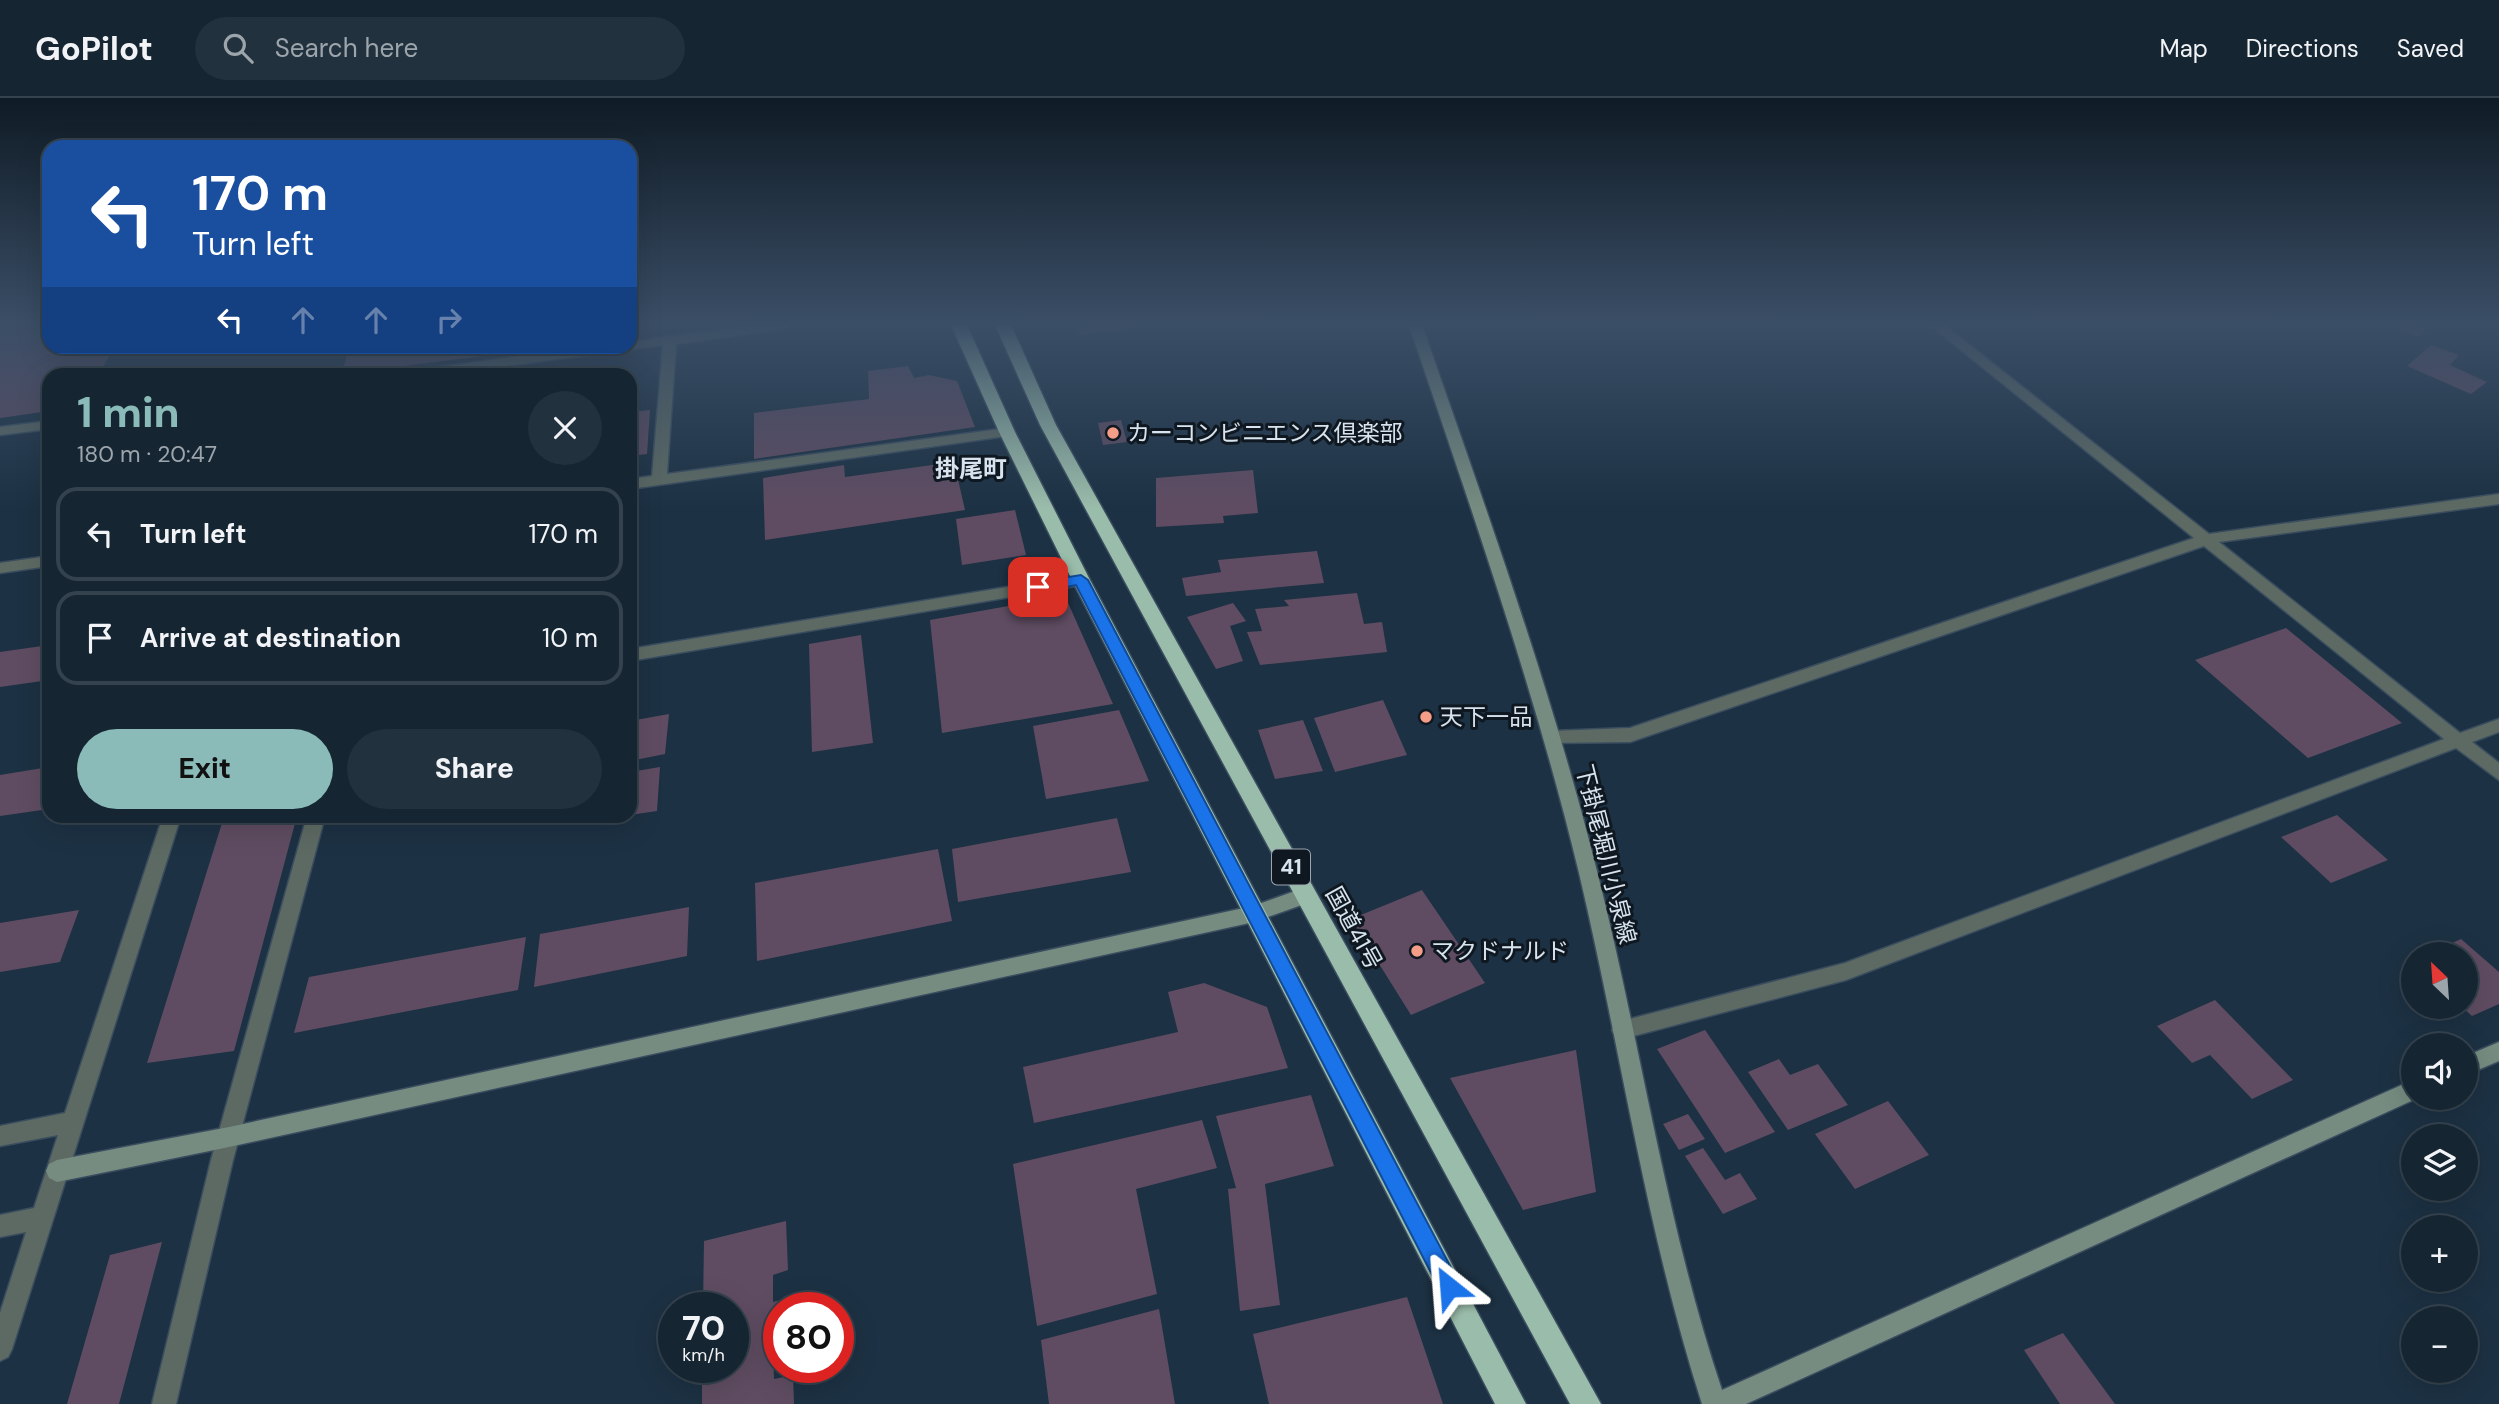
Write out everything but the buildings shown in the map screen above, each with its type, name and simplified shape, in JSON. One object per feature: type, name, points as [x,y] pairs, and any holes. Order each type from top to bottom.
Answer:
[{"type":"highway","name":"41","points":[[986,386],[1081,580],[1511,1404]]},
{"type":"highway","name":"国道41号","points":[[1030,386],[1048,425],[1586,1404]]},
{"type":"street","points":[[659,480],[666,386]]},
{"type":"street","name":"下掛尾堀川小泉線","points":[[1435,386],[1552,738],[1588,873],[1643,1141],[1674,1270],[1698,1358],[1716,1404]]},
{"type":"street","points":[[2013,386],[2499,773]]},
{"type":"street","points":[[0,432],[42,426]]},
{"type":"street","points":[[637,483],[1007,432]]},
{"type":"street","points":[[1552,738],[1630,735],[2208,539],[2499,499]]},
{"type":"street","points":[[0,568],[42,562]]},
{"type":"street","points":[[637,654],[1081,580]]},
{"type":"street","points":[[1622,1030],[1846,971],[2499,725]]},
{"type":"street","points":[[0,1349],[170,823]]},
{"type":"street","points":[[164,1404],[229,1137],[314,823]]},
{"type":"street","points":[[57,1171],[229,1137],[1254,914],[1306,895]]},
{"type":"street","points":[[2478,1061],[2499,1051]]},
{"type":"street","points":[[1716,1404],[2401,1095]]},
{"type":"street","points":[[0,1136],[73,1122]]},
{"type":"street","points":[[0,1226],[42,1218]]},
{"type":"place","name":"カーコンビニエンス倶楽部","points":[[1113,433]]},
{"type":"place","name":"天下一品","points":[[1426,717]]},
{"type":"place","name":"マクドナルド","points":[[1417,951]]},
{"type":"district","name":"掛尾町","points":[[971,468]]},
{"type":"route","points":[[1038,587],[1081,580],[1449,1287]]}]
